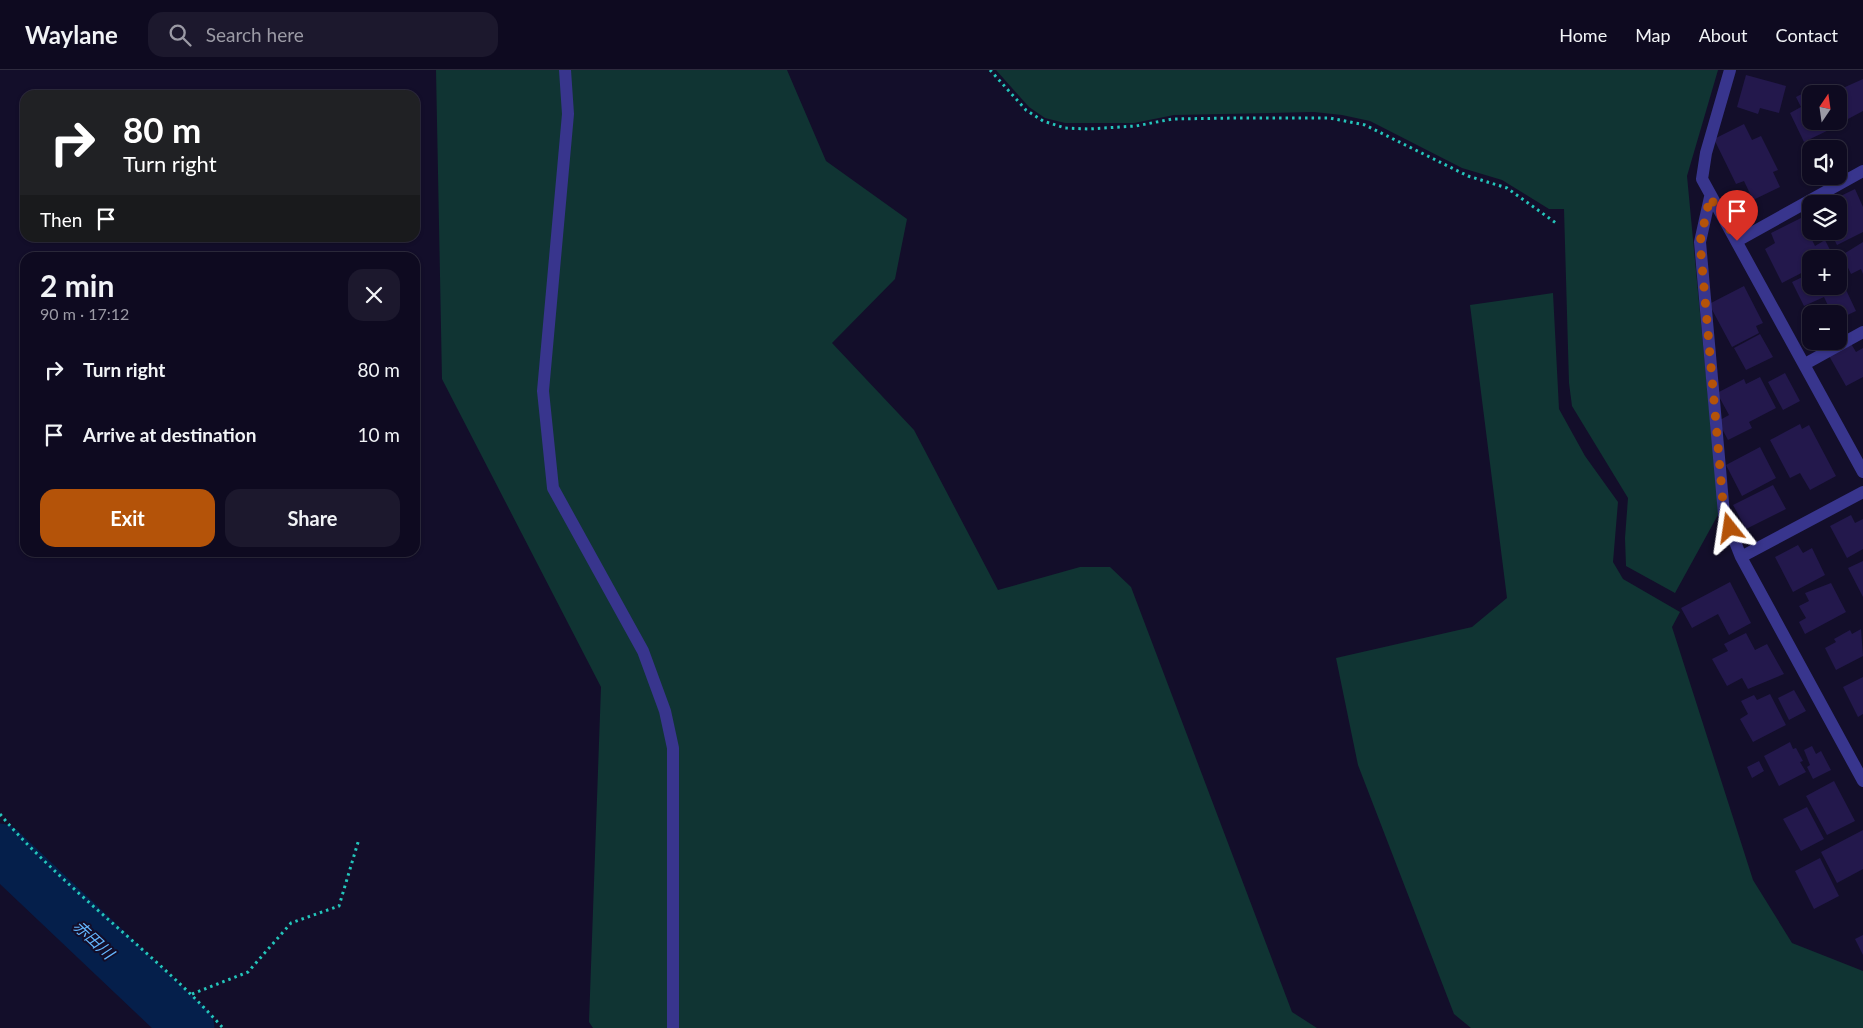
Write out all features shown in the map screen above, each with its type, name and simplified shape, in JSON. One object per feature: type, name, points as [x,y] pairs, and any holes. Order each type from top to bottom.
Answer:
[{"type":"street","points":[[565,70],[568,114],[543,391],[553,488],[643,651],[665,711],[673,748],[673,1028]]},
{"type":"street","points":[[1730,70],[1706,153],[1702,179],[1710,197],[1737,241],[1863,472]]},
{"type":"street","points":[[1737,241],[1863,171]]},
{"type":"street","points":[[1710,197],[1700,242],[1724,514],[1741,557],[1863,781]]},
{"type":"street","points":[[1805,364],[1863,332]]},
{"type":"street","points":[[1741,557],[1863,492]]},
{"type":"path","points":[[990,70],[1026,110],[1043,121],[1065,128],[1088,129],[1136,126],[1172,119],[1236,118],[1330,118],[1365,125],[1468,176],[1507,188],[1556,223]]},
{"type":"path","points":[[0,814],[16,834],[104,917],[192,994],[223,1028]]},
{"type":"path","points":[[192,994],[248,972],[291,923],[339,906],[359,839]]},
{"type":"green space","points":[[436,70],[787,70],[826,161],[907,219],[895,279],[832,343],[914,430],[998,590],[1080,567],[1110,567],[1131,587],[1292,1012],[1317,1028],[593,1028],[589,1022],[601,687],[442,379]]},
{"type":"green space","points":[[996,70],[1718,70],[1687,176],[1719,513],[1675,593],[1626,566],[1625,538],[1628,498],[1572,406],[1569,383],[1564,209],[1549,209],[1502,180],[1462,168],[1370,121],[1314,112],[1174,115],[1134,123],[1065,123],[1045,118],[1029,107]]},
{"type":"green space","points":[[1553,293],[1559,409],[1585,456],[1618,502],[1613,562],[1623,579],[1680,612],[1672,627],[1753,880],[1792,943],[1863,971],[1863,1028],[1471,1028],[1454,1014],[1358,765],[1336,658],[1472,627],[1507,598],[1470,305]]},
{"type":"building","points":[[1746,75],[1786,86],[1779,113],[1760,108],[1758,114],[1737,107]]},
{"type":"building","points":[[1863,79],[1863,111],[1848,119],[1848,86]]},
{"type":"building","points":[[1802,94],[1802,130],[1829,130],[1808,140],[1803,140],[1790,113],[1801,107],[1796,97]]},
{"type":"building","points":[[1744,124],[1752,140],[1761,136],[1778,170],[1773,172],[1780,187],[1753,200],[1744,181],[1736,184],[1714,139]]},
{"type":"building","points":[[1855,189],[1863,207],[1863,232],[1847,240],[1847,195],[1843,195]]},
{"type":"building","points":[[1801,218],[1802,240],[1812,240],[1815,246],[1825,240],[1830,250],[1802,250],[1802,273],[1782,283],[1765,249],[1775,243],[1771,233]]},
{"type":"building","points":[[1834,240],[1847,240],[1837,245]]},
{"type":"building","points":[[1863,242],[1863,274],[1861,269],[1851,274],[1847,266],[1847,252]]},
{"type":"building","points":[[1802,277],[1802,295],[1847,295],[1847,292],[1856,311],[1847,315],[1847,305],[1828,305],[1824,297],[1804,305],[1792,282]]},
{"type":"building","points":[[1744,286],[1763,323],[1756,326],[1759,333],[1732,347],[1709,304]]},
{"type":"building","points":[[1760,334],[1773,357],[1746,370],[1734,348]]},
{"type":"building","points":[[1850,342],[1856,352],[1863,348],[1863,377],[1846,386],[1828,354],[1835,350],[1847,350],[1847,344]]},
{"type":"building","points":[[1785,373],[1800,401],[1783,410],[1768,382]]},
{"type":"building","points":[[1760,377],[1776,408],[1749,422],[1752,428],[1728,440],[1718,421],[1729,415],[1717,393],[1744,379],[1746,384]]},
{"type":"building","points":[[1800,424],[1802,429],[1809,425],[1836,476],[1810,490],[1800,473],[1790,478],[1770,440]]},
{"type":"building","points":[[1760,447],[1776,478],[1742,496],[1726,465]]},
{"type":"building","points":[[1773,485],[1786,509],[1746,529],[1733,505]]},
{"type":"building","points":[[1851,515],[1855,523],[1863,519],[1863,549],[1847,558],[1830,526]]},
{"type":"building","points":[[1798,545],[1803,553],[1812,548],[1825,575],[1793,592],[1775,557]]},
{"type":"building","points":[[1863,561],[1863,597],[1848,568]]},
{"type":"building","points":[[1730,582],[1751,623],[1729,635],[1718,614],[1692,628],[1681,608]]},
{"type":"building","points":[[1831,583],[1846,612],[1805,634],[1799,622],[1806,618],[1799,606],[1809,601],[1805,593]]},
{"type":"building","points":[[1861,629],[1863,656],[1836,670],[1825,648],[1836,642],[1834,639],[1850,630],[1852,634]]},
{"type":"building","points":[[1746,633],[1755,650],[1767,644],[1784,674],[1748,689],[1742,678],[1727,686],[1712,659],[1728,651],[1724,644]]},
{"type":"building","points":[[1863,677],[1863,714],[1858,717],[1843,687]]},
{"type":"building","points":[[1794,690],[1806,711],[1789,720],[1778,698]]},
{"type":"building","points":[[1770,694],[1786,725],[1753,742],[1740,719],[1748,714],[1741,701],[1754,695],[1757,700]]},
{"type":"building","points":[[1790,742],[1793,749],[1796,748],[1803,761],[1800,762],[1806,772],[1779,786],[1764,756]]},
{"type":"building","points":[[1812,746],[1816,754],[1821,751],[1831,770],[1813,779],[1807,767],[1810,765],[1804,750]]},
{"type":"building","points":[[1759,761],[1764,771],[1752,778],[1747,767]]},
{"type":"building","points":[[1834,781],[1855,821],[1827,835],[1806,796]]},
{"type":"building","points":[[1807,807],[1824,839],[1801,851],[1783,819]]},
{"type":"building","points":[[1863,830],[1863,869],[1837,883],[1821,852]]},
{"type":"building","points":[[1820,858],[1839,896],[1814,909],[1795,871]]},
{"type":"building","points":[[1863,935],[1863,955],[1855,939]]},
{"type":"waterway","name":"赤田川","points":[[0,849],[189,1028]]},
{"type":"route","points":[[1730,528],[1724,514],[1700,242],[1710,197],[1737,241]]}]
